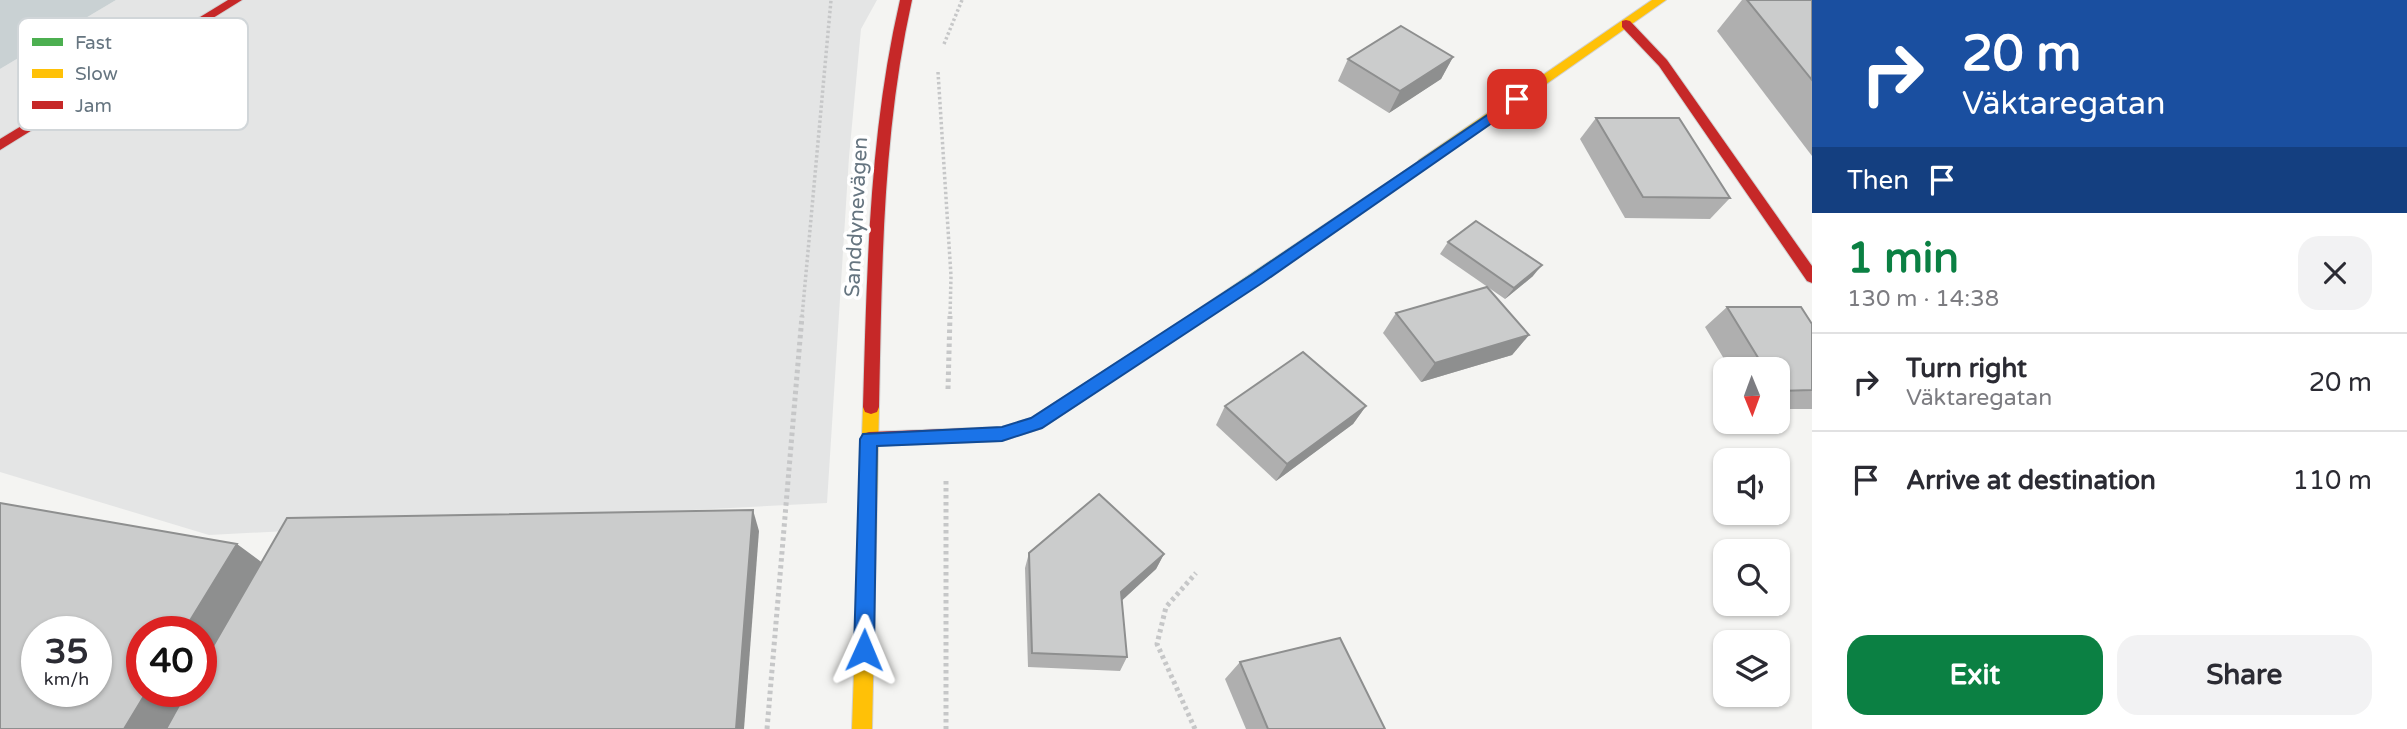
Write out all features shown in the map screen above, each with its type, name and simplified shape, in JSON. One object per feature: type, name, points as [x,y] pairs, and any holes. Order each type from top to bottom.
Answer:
[{"type":"street","points":[[207,18],[236,0]]},
{"type":"street","name":"Sanddynevägen","points":[[862,729],[878,162],[885,86],[906,0]]},
{"type":"street","points":[[869,439],[1002,434],[1036,423],[1057,412],[1256,279],[1660,0]]},
{"type":"street","points":[[1626,24],[1663,63],[1812,276]]},
{"type":"street","points":[[0,145],[24,130]]},
{"type":"path","points":[[767,729],[831,0]]},
{"type":"path","points":[[942,51],[962,0]]},
{"type":"path","points":[[938,64],[951,276],[947,438],[946,729]]},
{"type":"path","points":[[1195,729],[1157,644],[1166,607],[1196,573]]},
{"type":"shaded area","points":[[0,0],[116,0],[86,18],[18,18],[18,58],[0,69]]},
{"type":"shaded area","points":[[116,0],[877,0],[861,29],[849,157],[827,503],[209,535],[0,472],[0,69],[18,58],[18,130],[248,130],[248,18],[86,18]]},
{"type":"building","points":[[1747,0],[1812,0],[1812,80]]},
{"type":"building","points":[[1401,26],[1453,57],[1400,91],[1348,59]]},
{"type":"building","points":[[1596,118],[1679,118],[1730,198],[1643,197]]},
{"type":"building","points":[[1476,221],[1542,265],[1514,288],[1448,242]]},
{"type":"building","points":[[1487,287],[1529,335],[1435,363],[1396,313]]},
{"type":"building","points":[[1727,307],[1801,307],[1812,324],[1812,390],[1790,391],[1790,357],[1758,357]]},
{"type":"building","points":[[1303,352],[1366,406],[1287,464],[1225,406]]},
{"type":"building","points":[[1099,494],[1164,554],[1121,592],[1127,657],[1032,653],[1029,553]]},
{"type":"building","points":[[0,503],[237,544],[193,616],[126,616],[126,707],[137,707],[124,729],[0,729]]},
{"type":"building","points":[[753,510],[736,729],[166,729],[178,707],[217,707],[217,639],[287,518]]},
{"type":"building","points":[[1340,638],[1385,729],[1268,729],[1240,662]]},
{"type":"traffic: fast","points":[[1199,316],[1424,163]]},
{"type":"traffic: slow","points":[[1424,163],[1660,0]]},
{"type":"traffic: slow","points":[[862,729],[871,407]]},
{"type":"traffic: jam","points":[[207,18],[236,0]]},
{"type":"traffic: jam","points":[[871,407],[881,151],[886,101],[906,0]]},
{"type":"traffic: jam","points":[[1626,24],[1663,63],[1812,277]]},
{"type":"traffic: jam","points":[[0,145],[24,130]]},
{"type":"traffic: jam","points":[[869,439],[1002,434],[1036,423],[1199,316]]},
{"type":"route","points":[[864,650],[869,439],[1002,434],[1036,423],[1057,412],[1517,99]]}]
